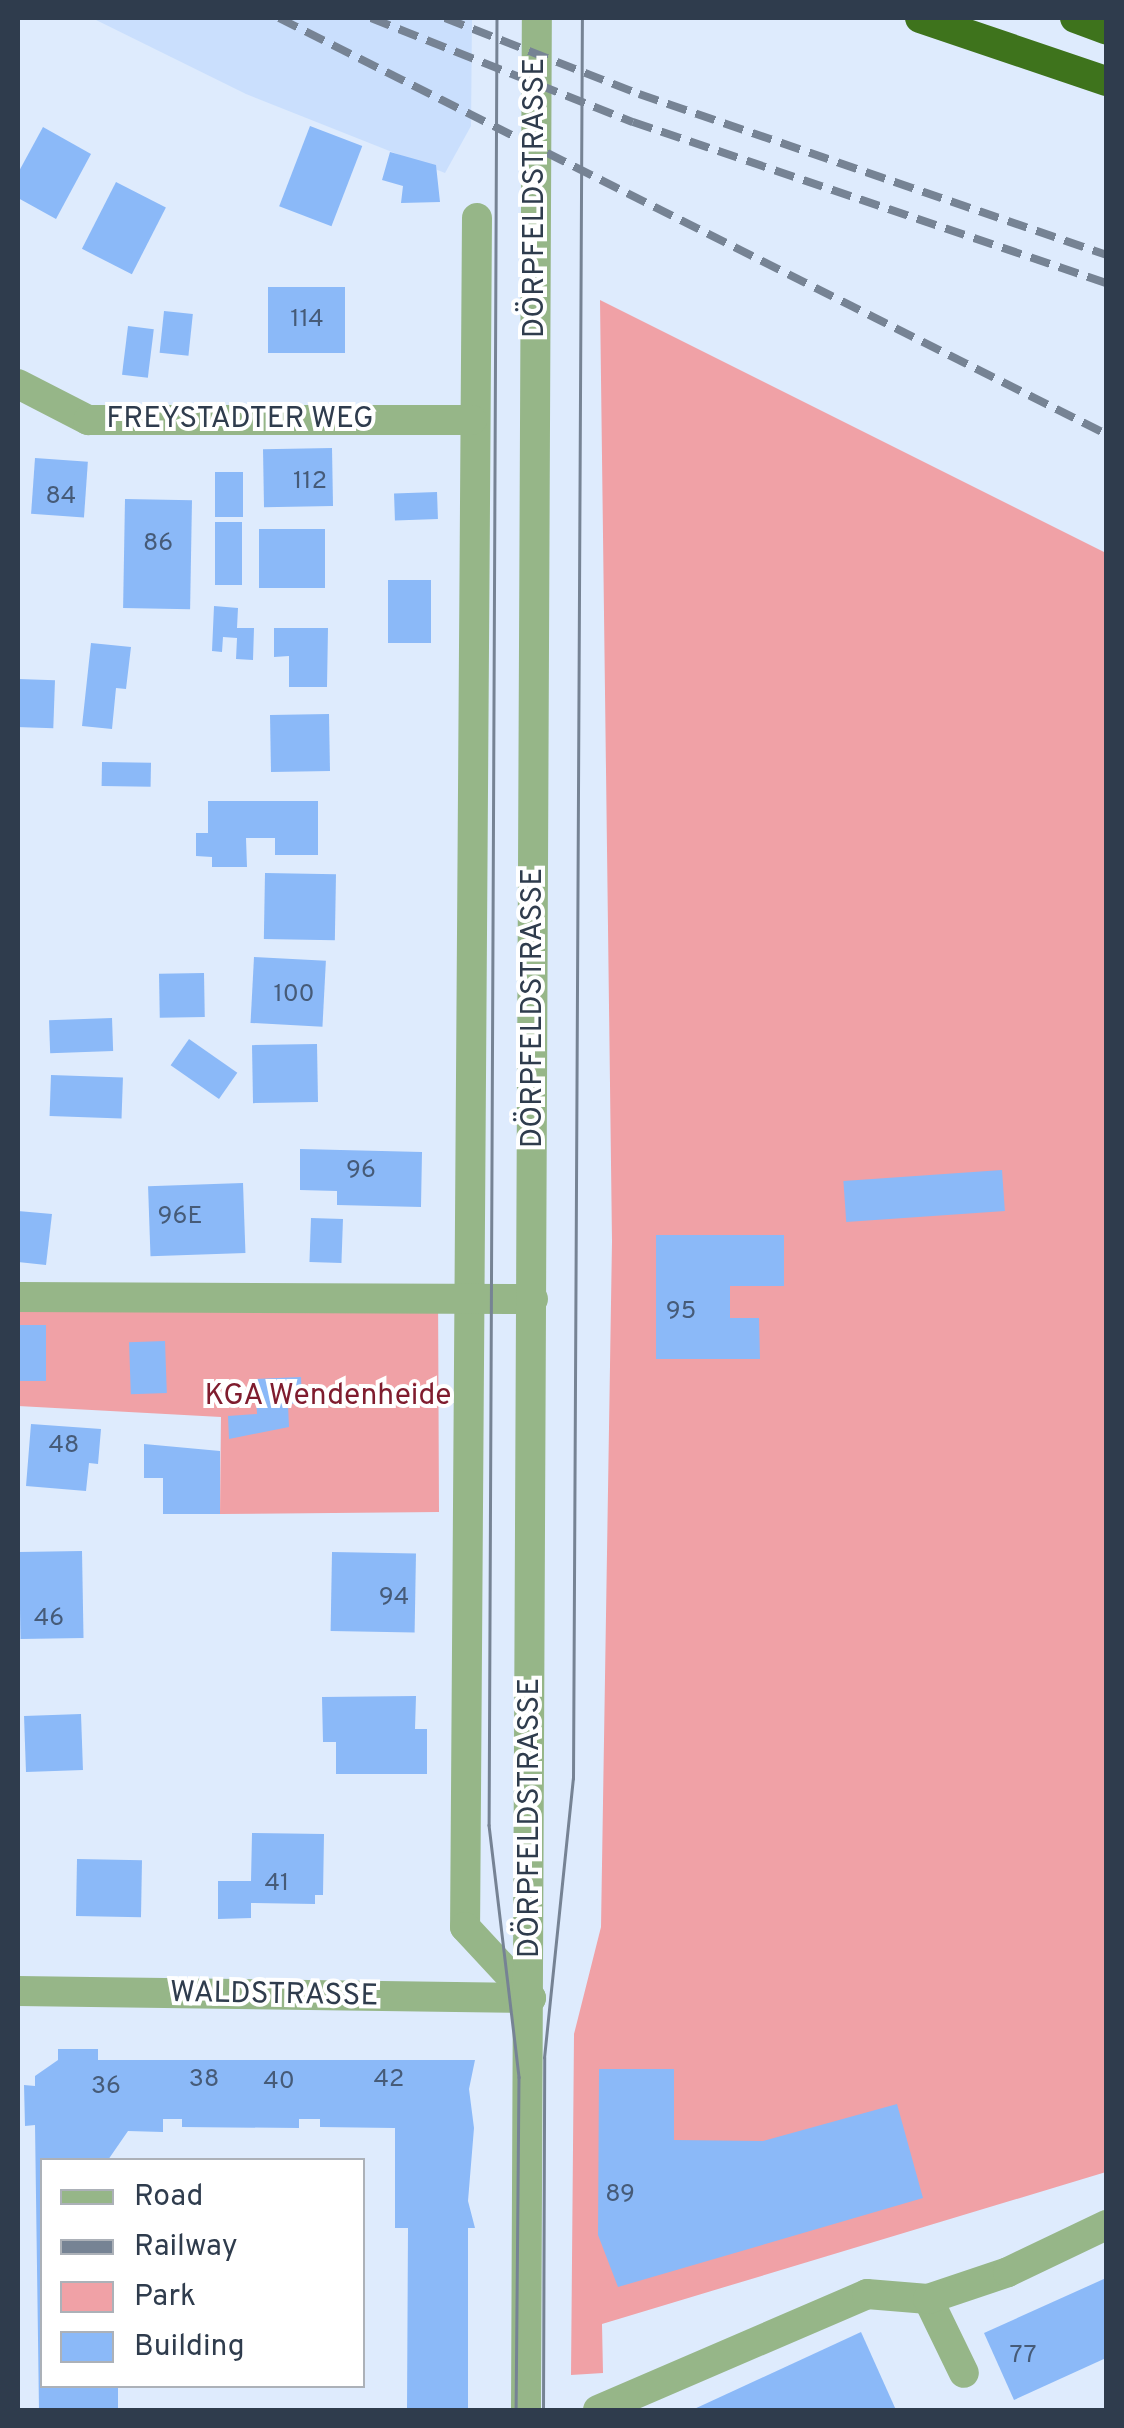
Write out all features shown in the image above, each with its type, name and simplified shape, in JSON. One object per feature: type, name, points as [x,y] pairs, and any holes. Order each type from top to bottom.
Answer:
[{"type":"highway","points":[[920,18],[1106,81]]},
{"type":"highway","points":[[1075,18],[1106,29]]},
{"type":"street","name":"DÖRPFELDSTRASSE","points":[[526,2410],[531,1998],[537,18]]},
{"type":"street","name":"DÖRPFELDSTRASSE","points":[[477,218],[472,420],[464,1927],[531,1998]]},
{"type":"street","name":"FREYSTADTER WEG","points":[[18,384],[88,420],[472,420]]},
{"type":"street","points":[[18,1297],[533,1299]]},
{"type":"street","name":"WALDSTRASSE","points":[[18,1992],[531,1998]]},
{"type":"street","points":[[598,2410],[867,2294],[928,2299],[1008,2272],[1106,2225]]},
{"type":"street","points":[[928,2299],[964,2373]]},
{"type":"shaded area","points":[[92,18],[472,18],[471,126],[445,173],[246,94]]},
{"type":"green space","points":[[600,300],[1106,553],[1106,2172],[602,2324],[603,2373],[571,2375],[574,2034],[601,1927],[612,1241]]},
{"type":"green space","name":"KGA Wendenheide","points":[[18,1286],[438,1286],[439,1512],[220,1514],[221,1417],[18,1406]]},
{"type":"building","points":[[310,126],[362,146],[331,226],[279,206]]},
{"type":"building","points":[[43,127],[91,154],[56,219],[18,198],[18,173]]},
{"type":"building","points":[[390,152],[436,165],[440,202],[401,203],[403,186],[382,180]]},
{"type":"building","points":[[116,182],[166,207],[132,274],[82,249]]},
{"type":"building","points":[[268,287],[345,287],[345,353],[268,353]]},
{"type":"building","points":[[164,311],[193,314],[188,356],[160,353]]},
{"type":"building","points":[[128,326],[154,329],[148,378],[122,375]]},
{"type":"building","points":[[332,448],[333,506],[264,507],[263,449]]},
{"type":"building","points":[[35,458],[88,462],[84,518],[31,514]]},
{"type":"building","points":[[215,472],[243,472],[243,517],[215,517]]},
{"type":"building","points":[[437,492],[438,519],[395,520],[394,494]]},
{"type":"building","points":[[125,499],[192,500],[190,609],[123,608]]},
{"type":"building","points":[[215,522],[242,522],[242,585],[215,585]]},
{"type":"building","points":[[259,529],[325,529],[325,588],[259,588]]},
{"type":"building","points":[[388,580],[431,580],[431,643],[388,643]]},
{"type":"building","points":[[214,606],[238,608],[237,628],[254,628],[253,660],[236,659],[237,638],[223,637],[222,652],[212,651]]},
{"type":"building","points":[[274,628],[328,628],[327,687],[289,687],[289,656],[274,657]]},
{"type":"building","points":[[91,643],[131,647],[126,689],[116,688],[112,729],[82,726]]},
{"type":"building","points":[[18,679],[55,680],[53,728],[18,727]]},
{"type":"building","points":[[329,714],[330,771],[271,772],[270,715]]},
{"type":"building","points":[[102,762],[151,763],[151,787],[102,786]]},
{"type":"building","points":[[208,801],[318,801],[318,855],[275,855],[275,838],[246,838],[247,867],[212,867],[212,857],[196,856],[196,833],[208,833]]},
{"type":"building","points":[[265,873],[336,874],[335,940],[264,939]]},
{"type":"building","points":[[254,957],[326,961],[322,1027],[251,1023]]},
{"type":"building","points":[[204,973],[205,1017],[160,1018],[159,974]]},
{"type":"building","points":[[112,1018],[113,1051],[50,1053],[49,1020]]},
{"type":"building","points":[[189,1039],[237,1073],[219,1099],[171,1065]]},
{"type":"building","points":[[317,1044],[318,1102],[253,1103],[252,1045]]},
{"type":"building","points":[[51,1075],[123,1078],[122,1118],[50,1116]]},
{"type":"building","points":[[300,1149],[422,1152],[421,1207],[337,1205],[337,1191],[300,1190]]},
{"type":"building","points":[[1002,1170],[1005,1211],[846,1222],[843,1181]]},
{"type":"building","points":[[243,1183],[245,1253],[151,1256],[148,1186]]},
{"type":"building","points":[[18,1211],[52,1214],[46,1265],[18,1262]]},
{"type":"building","points":[[311,1218],[343,1219],[341,1263],[309,1262]]},
{"type":"building","points":[[656,1235],[784,1235],[784,1286],[730,1286],[730,1318],[759,1318],[760,1359],[656,1359]]},
{"type":"building","points":[[18,1325],[46,1325],[46,1381],[18,1381]]},
{"type":"building","points":[[165,1341],[167,1393],[131,1394],[129,1342]]},
{"type":"building","points":[[301,1377],[302,1403],[288,1404],[289,1427],[229,1439],[228,1416],[257,1414],[255,1379]]},
{"type":"building","points":[[31,1424],[101,1429],[98,1464],[89,1463],[86,1491],[26,1486]]},
{"type":"building","points":[[144,1444],[220,1451],[220,1514],[163,1514],[163,1478],[144,1478]]},
{"type":"building","points":[[82,1551],[84,1638],[21,1639],[19,1552]]},
{"type":"building","points":[[332,1552],[416,1553],[415,1632],[331,1631]]},
{"type":"building","points":[[416,1696],[415,1729],[427,1729],[427,1774],[336,1774],[336,1742],[323,1742],[322,1697]]},
{"type":"building","points":[[81,1714],[83,1770],[26,1772],[24,1716]]},
{"type":"building","points":[[252,1833],[324,1834],[323,1895],[315,1895],[315,1904],[251,1903],[251,1918],[218,1919],[218,1881],[251,1881]]},
{"type":"building","points":[[77,1859],[142,1860],[141,1917],[76,1916]]},
{"type":"building","points":[[58,2049],[98,2049],[98,2060],[475,2060],[469,2089],[474,2128],[468,2201],[475,2228],[468,2228],[468,2410],[407,2410],[408,2228],[395,2228],[395,2128],[320,2127],[320,2119],[299,2119],[299,2128],[182,2127],[182,2119],[163,2119],[163,2132],[128,2131],[109,2158],[40,2158],[40,2388],[118,2388],[118,2410],[39,2410],[35,2125],[25,2126],[24,2085],[35,2086],[35,2076],[58,2060]]},
{"type":"building","points":[[599,2069],[674,2069],[674,2140],[763,2141],[897,2104],[923,2198],[618,2287],[598,2235]]},
{"type":"building","points":[[1106,2278],[1106,2358],[1014,2400],[984,2333]]},
{"type":"building","points":[[861,2332],[896,2410],[692,2410]]},
{"type":"tram line","points":[[497,18],[489,1825],[519,2077],[516,2410]]},
{"type":"tram line","points":[[543,2410],[544,2058],[573,1779],[582,18]]},
{"type":"railway","points":[[279,18],[1106,434]]},
{"type":"railway","points":[[371,18],[633,122],[1106,283]]},
{"type":"railway","points":[[445,18],[639,94],[1106,255]]}]
